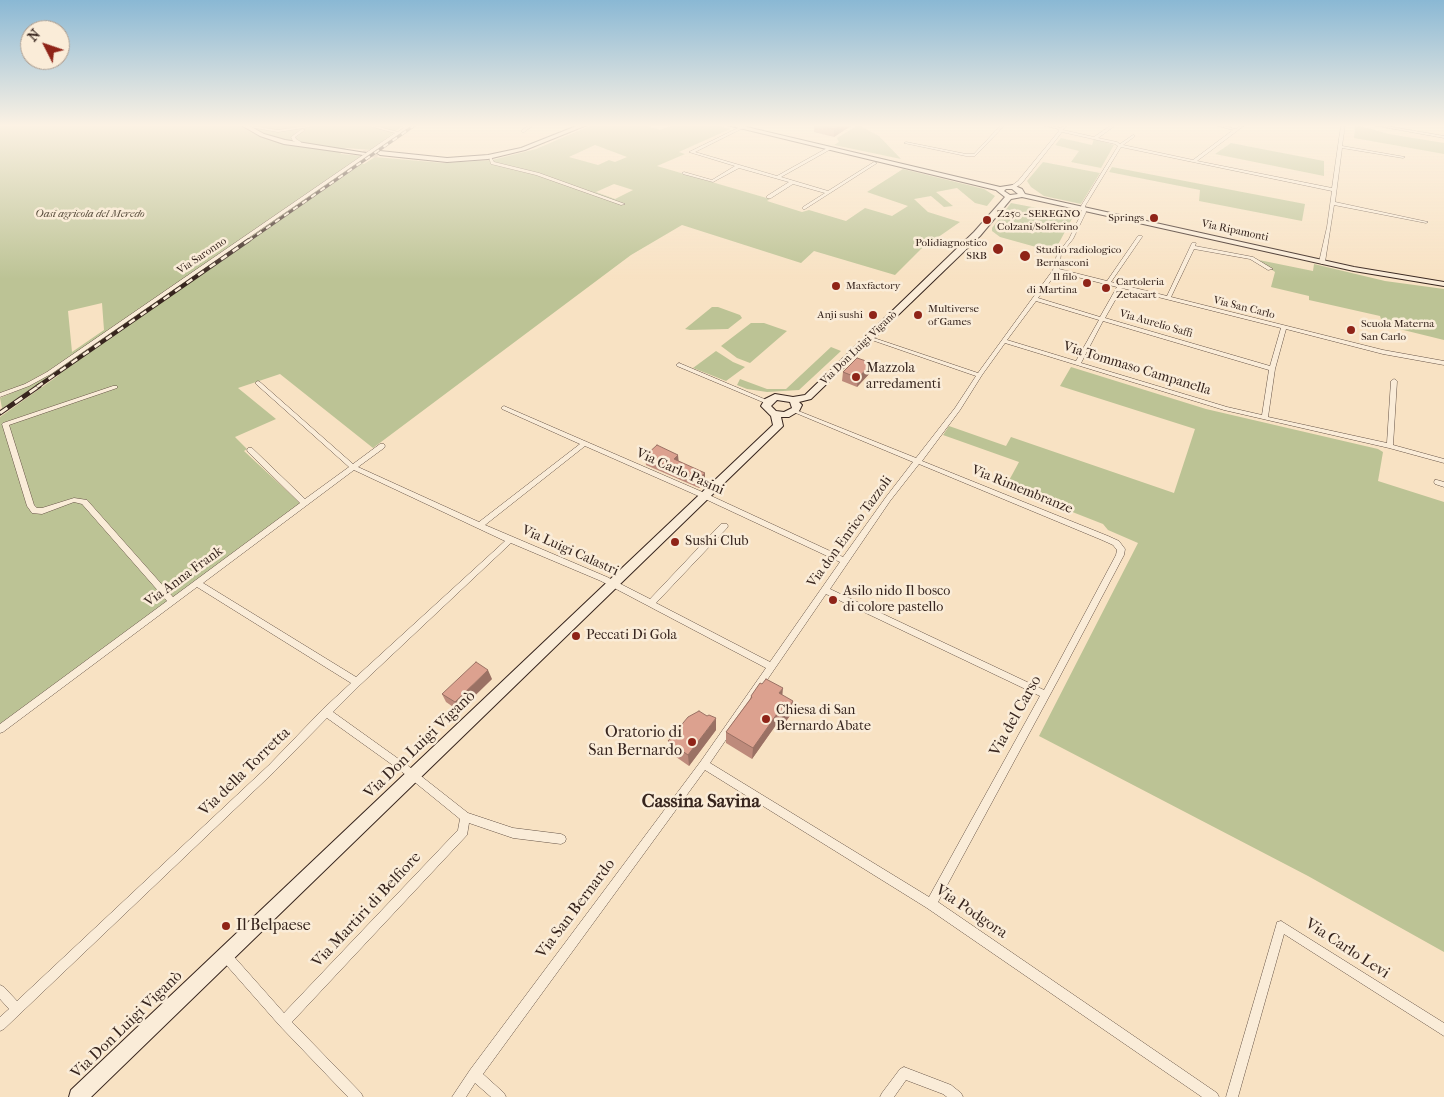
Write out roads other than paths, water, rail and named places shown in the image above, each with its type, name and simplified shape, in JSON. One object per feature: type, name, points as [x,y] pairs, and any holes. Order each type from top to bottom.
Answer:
[{"type":"street","name":"Via Saronno","points":[[0,395],[28,385],[49,373],[335,176]]},
{"type":"street","points":[[543,176],[623,204]]},
{"type":"street","points":[[696,176],[713,181],[721,176]]},
{"type":"street","points":[[770,176],[829,193]]},
{"type":"street","points":[[806,208],[855,176]]},
{"type":"street","points":[[946,176],[999,189],[1013,187],[1025,176]]},
{"type":"street","points":[[1056,270],[1060,254],[1071,239],[1084,210],[1083,206],[1101,176]]},
{"type":"street","points":[[1267,176],[1334,190]]},
{"type":"street","points":[[1322,262],[1336,176]]},
{"type":"street","points":[[769,197],[792,182]]},
{"type":"street","points":[[999,189],[1002,194],[1009,197],[1022,195],[1022,191],[1013,187]]},
{"type":"street","name":"Via Ripamonti","points":[[1022,195],[1322,262],[1444,284]]},
{"type":"street","name":"Via Don Luigi Viganò","points":[[767,402],[778,396],[793,400],[808,397],[978,234],[1009,197]]},
{"type":"street","points":[[1333,203],[1426,222]]},
{"type":"street","points":[[1108,283],[1140,237]]},
{"type":"street","points":[[1168,299],[1193,245],[1250,258],[1270,269]]},
{"type":"street","name":"Via San Carlo","points":[[1056,270],[1383,352],[1444,363]]},
{"type":"street","name":"Via don Enrico Tazzoli","points":[[704,764],[888,499],[958,409],[979,375],[1056,270]]},
{"type":"street","points":[[1077,364],[1120,286]]},
{"type":"street","name":"Via Aurelio Saffi","points":[[1034,299],[1272,369]]},
{"type":"street","points":[[1265,418],[1272,369],[1284,328]]},
{"type":"street","points":[[869,338],[979,375]]},
{"type":"street","name":"Via Tommaso Campanella","points":[[1004,341],[1226,409],[1390,446],[1444,461]]},
{"type":"street","points":[[679,366],[767,402],[768,410],[776,414],[786,414],[794,411],[796,405],[793,400]]},
{"type":"street","points":[[1390,446],[1394,381]]},
{"type":"street","name":"Via Luigi Calastri","points":[[258,383],[354,468],[510,540],[613,584],[771,667]]},
{"type":"street","points":[[115,387],[5,424],[31,506],[35,511],[42,511],[74,500],[84,502],[172,601]]},
{"type":"street","name":"Via Carlo Pasini","points":[[504,408],[705,496],[844,562]]},
{"type":"street","name":"Via Rimembranze","points":[[794,411],[1116,543]]},
{"type":"street","name":"Via Don Luigi Viganò","points":[[78,1097],[778,426],[776,414]]},
{"type":"street","points":[[479,526],[584,444]]},
{"type":"street","name":"Via Anna Frank","points":[[0,729],[382,446]]},
{"type":"street","points":[[250,450],[305,503]]},
{"type":"street","points":[[650,604],[724,526]]},
{"type":"street","name":"Via della Torretta","points":[[0,1025],[278,762],[357,682],[510,540]]},
{"type":"street","name":"Via del Carso","points":[[931,904],[1120,555],[1121,549],[1116,543]]},
{"type":"street","points":[[198,583],[357,682]]},
{"type":"street","points":[[825,590],[1044,694]]},
{"type":"street","points":[[326,712],[465,817],[513,833],[561,839]]},
{"type":"street","name":"Via Podgora","points":[[704,764],[931,904],[1213,1097]]},
{"type":"street","name":"Via San Bernardo","points":[[458,1097],[704,764]]},
{"type":"street","name":"Via Martiri di Belfiore","points":[[284,1022],[463,832],[465,817]]},
{"type":"street","name":"Via Carlo Levi","points":[[1232,1097],[1281,926],[1444,1030]]},
{"type":"street","points":[[226,955],[284,1022],[356,1097]]},
{"type":"street","points":[[0,992],[17,1010]]},
{"type":"street","points":[[886,1097],[904,1073],[947,1089],[957,1097]]},
{"type":"street","points":[[474,1074],[500,1097]]},
{"type":"railway","points":[[248,241],[341,176]]},
{"type":"railway","points":[[37,387],[249,240]]},
{"type":"railway","points":[[0,413],[39,386]]},
{"type":"place","name":"Springs","points":[[1154,218]]},
{"type":"place","name":"Z250 - SEREGNO Colzani/Solferino","points":[[987,220]]},
{"type":"place","name":"Polidiagnostico SRB","points":[[998,249]]},
{"type":"place","name":"Studio radiologico Bernasconi","points":[[1025,256]]},
{"type":"place","name":"Il filo di Martina","points":[[1087,283]]},
{"type":"place","name":"Maxfactory","points":[[836,286]]},
{"type":"place","name":"Cartoleria Zetacart","points":[[1106,288]]},
{"type":"place","name":"Anji sushi","points":[[873,315]]},
{"type":"place","name":"Multiverse of Games","points":[[918,315]]},
{"type":"place","name":"Scuola Materna San Carlo","points":[[1351,330]]},
{"type":"place","name":"Mazzola arredamenti","points":[[856,377]]},
{"type":"place","name":"Sushi Club","points":[[675,542]]},
{"type":"place","name":"Asilo nido Il bosco di colore pastello","points":[[833,600]]},
{"type":"place","name":"Peccati Di Gola","points":[[576,636]]},
{"type":"place","name":"Chiesa di San Bernardo Abate","points":[[766,719]]},
{"type":"place","name":"Oratorio di San Bernardo","points":[[692,742]]},
{"type":"place","name":"Il Belpaese","points":[[226,926]]},
{"type":"district","name":"Cassina Savina","points":[[701,802]]},
{"type":"park label","name":"Oasi agricola del Meredo","points":[[90,214]]}]
